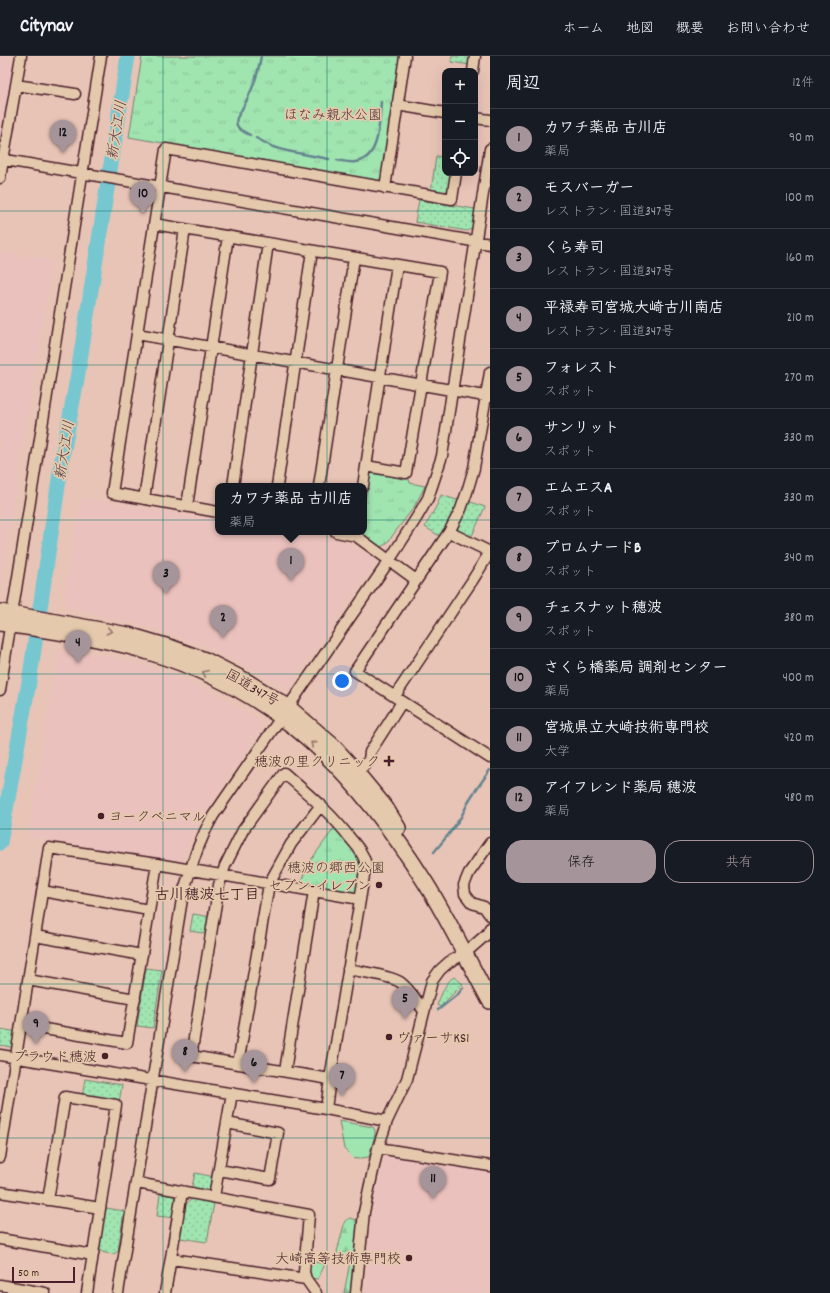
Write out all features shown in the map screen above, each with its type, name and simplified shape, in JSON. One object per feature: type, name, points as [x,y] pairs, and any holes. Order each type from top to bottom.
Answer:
[{"type":"highway","name":"国道347号","points":[[12,619],[56,627],[128,635],[172,648],[205,660],[244,680],[284,712],[333,746],[385,807],[410,848],[425,882],[490,1001]]},
{"type":"highway","name":"国道347号","points":[[284,712],[362,794],[425,882]]},
{"type":"street","points":[[0,178],[21,56]]},
{"type":"street","points":[[0,690],[100,56]]},
{"type":"street","points":[[385,188],[405,56]]},
{"type":"street","points":[[473,68],[475,56]]},
{"type":"street","points":[[16,85],[75,94]]},
{"type":"street","points":[[397,105],[442,112]]},
{"type":"street","points":[[478,118],[490,120]]},
{"type":"street","points":[[215,511],[112,493],[166,149],[452,199],[456,176]]},
{"type":"street","points":[[118,1293],[183,894],[190,870],[203,834],[213,816],[389,561],[428,498],[436,478],[442,456],[490,149]]},
{"type":"street","points":[[2,160],[490,244]]},
{"type":"street","points":[[154,224],[440,272],[406,473],[366,466]]},
{"type":"street","points":[[144,499],[185,229]]},
{"type":"street","points":[[187,506],[228,236]]},
{"type":"street","points":[[233,483],[268,243]]},
{"type":"street","points":[[278,483],[312,250]]},
{"type":"street","points":[[319,483],[354,258]]},
{"type":"street","points":[[363,483],[397,265]]},
{"type":"street","points":[[137,334],[488,396]]},
{"type":"street","points":[[490,372],[488,396],[474,468],[468,492],[461,509],[449,532],[355,671],[490,758]]},
{"type":"street","points":[[357,773],[368,760],[370,752],[398,699],[490,552],[449,532]]},
{"type":"street","points":[[357,535],[389,561],[416,580]]},
{"type":"street","points":[[326,1109],[366,864],[363,854],[345,831],[321,805],[284,774],[243,830],[225,866],[219,885],[191,1056],[330,1079]]},
{"type":"street","points":[[238,1064],[269,884],[291,844],[321,805]]},
{"type":"street","points":[[490,843],[469,873],[464,885],[465,894],[472,903],[484,907],[490,915]]},
{"type":"street","points":[[0,1157],[49,848],[157,864],[360,899]]},
{"type":"street","points":[[21,1026],[127,1043],[157,864]]},
{"type":"street","points":[[42,891],[149,910]]},
{"type":"street","points":[[285,1071],[314,891]]},
{"type":"street","points":[[356,1293],[364,1212],[378,1148],[387,1121],[407,1079],[432,981],[440,970],[449,962],[464,954],[487,934],[490,928]]},
{"type":"street","points":[[35,936],[142,955]]},
{"type":"street","points":[[348,969],[391,978],[400,982],[424,1011]]},
{"type":"street","points":[[28,980],[135,998]]},
{"type":"street","points":[[0,1055],[326,1109],[387,1121]]},
{"type":"street","points":[[214,1197],[232,1093]]},
{"type":"street","points":[[48,1200],[65,1097],[116,1105],[87,1293]]},
{"type":"street","points":[[219,1170],[270,1179],[278,1133],[227,1123]]},
{"type":"street","points":[[378,1148],[490,1166]]},
{"type":"street","points":[[137,1183],[309,1215],[304,1272],[306,1279],[316,1293]]},
{"type":"street","points":[[0,1192],[100,1208]]},
{"type":"street","points":[[166,1293],[182,1192]]},
{"type":"street","points":[[0,1240],[93,1254]]},
{"type":"street","points":[[172,1259],[306,1279]]},
{"type":"street","points":[[0,1286],[44,1293]]},
{"type":"shaded area","points":[[0,56],[15,56],[0,141]]},
{"type":"shaded area","points":[[0,252],[53,260],[0,584]]},
{"type":"shaded area","points":[[81,497],[215,519],[215,535],[305,535],[347,542],[377,560],[288,688],[205,646],[146,626],[67,608],[65,596]]},
{"type":"shaded area","points":[[60,650],[104,655],[166,671],[220,696],[258,718],[262,726],[200,820],[179,864],[28,836],[53,682]]},
{"type":"shaded area","points":[[385,1153],[490,1169],[490,1293],[365,1293],[369,1229]]},
{"type":"green space","name":"ほなみ親水公園","points":[[142,56],[402,56],[382,182],[129,137]]},
{"type":"green space","points":[[452,56],[471,56],[470,65],[451,62]]},
{"type":"green space","points":[[436,156],[442,157],[442,176],[452,176],[449,191],[445,195],[431,192]]},
{"type":"green space","points":[[419,200],[475,209],[472,228],[467,231],[415,222]]},
{"type":"green space","points":[[370,473],[409,479],[410,483],[425,486],[414,507],[387,543],[381,547],[365,535],[367,535],[367,490]]},
{"type":"green space","points":[[441,495],[460,501],[441,537],[425,527]]},
{"type":"green space","points":[[468,501],[485,507],[471,538],[458,532],[456,526]]},
{"type":"green space","name":"穂波の郷西公園","points":[[335,827],[354,849],[362,863],[360,891],[354,896],[299,887],[308,864]]},
{"type":"green space","points":[[193,914],[211,917],[209,934],[190,931]]},
{"type":"green space","points":[[146,968],[162,970],[153,1028],[137,1026]]},
{"type":"green space","points":[[454,977],[463,984],[440,1007],[437,1005],[444,990],[448,982]]},
{"type":"green space","points":[[0,1029],[18,1032],[16,1044],[11,1047],[0,1045]]},
{"type":"green space","points":[[85,1079],[122,1085],[119,1103],[82,1097]]},
{"type":"green space","points":[[339,1121],[373,1127],[375,1134],[369,1157],[354,1159],[344,1149]]},
{"type":"green space","points":[[195,1173],[215,1177],[213,1192],[191,1191]]},
{"type":"green space","points":[[160,1194],[174,1196],[177,1202],[175,1218],[157,1216]]},
{"type":"green space","points":[[192,1199],[214,1203],[207,1242],[180,1238],[184,1206]]},
{"type":"green space","points":[[106,1208],[124,1211],[118,1251],[114,1254],[103,1252],[99,1248]]},
{"type":"green space","points":[[350,1218],[357,1220],[357,1223],[351,1293],[344,1293],[350,1262],[349,1259],[338,1256],[337,1252],[345,1221]]},
{"type":"green space","points":[[309,1261],[325,1264],[318,1279],[310,1278],[307,1273]]},
{"type":"waterway","name":"新大江川","points":[[0,843],[30,676],[62,459],[77,379],[128,56]]},
{"type":"waterway","points":[[250,135],[239,129],[236,121],[255,81],[261,56]]},
{"type":"waterway","points":[[337,160],[355,162],[364,159],[370,154],[374,147],[379,129],[381,102]]},
{"type":"waterway","points":[[256,138],[273,147],[329,159]]},
{"type":"waterway","points":[[434,852],[461,817],[471,797],[490,770]]},
{"type":"waterway","points":[[438,1010],[458,994],[463,988]]},
{"type":"place","name":"アイフレンド薬局 穂波","points":[[63,153]]},
{"type":"place","name":"さくら橋薬局 調剤センター","points":[[143,214]]},
{"type":"place","name":"カワチ薬品 古川店","points":[[291,581]]},
{"type":"place","name":"くら寿司","points":[[166,594]]},
{"type":"place","name":"モスバーガー","points":[[223,638]]},
{"type":"place","name":"平禄寿司宮城大崎古川南店","points":[[78,663]]},
{"type":"place","name":"穂波の里クリニック","points":[[389,761]]},
{"type":"place","name":"ヨークベニマル","points":[[101,816]]},
{"type":"place","name":"セブン-イレブン","points":[[379,885]]},
{"type":"place","name":"フォレスト","points":[[405,1019]]},
{"type":"place","name":"ヴァーサKS1","points":[[389,1037]]},
{"type":"place","name":"チェスナット穂波","points":[[36,1044]]},
{"type":"place","name":"プラウド穂波","points":[[105,1056]]},
{"type":"place","name":"プロムナードB","points":[[185,1072]]},
{"type":"place","name":"サンリット","points":[[254,1083]]},
{"type":"place","name":"エムエスA","points":[[342,1096]]},
{"type":"place","name":"宮城県立大崎技術専門校","points":[[433,1199]]},
{"type":"place","name":"大崎高等技術専門校","points":[[409,1258]]},
{"type":"district","name":"古川穂波七丁目","points":[[207,894]]}]
